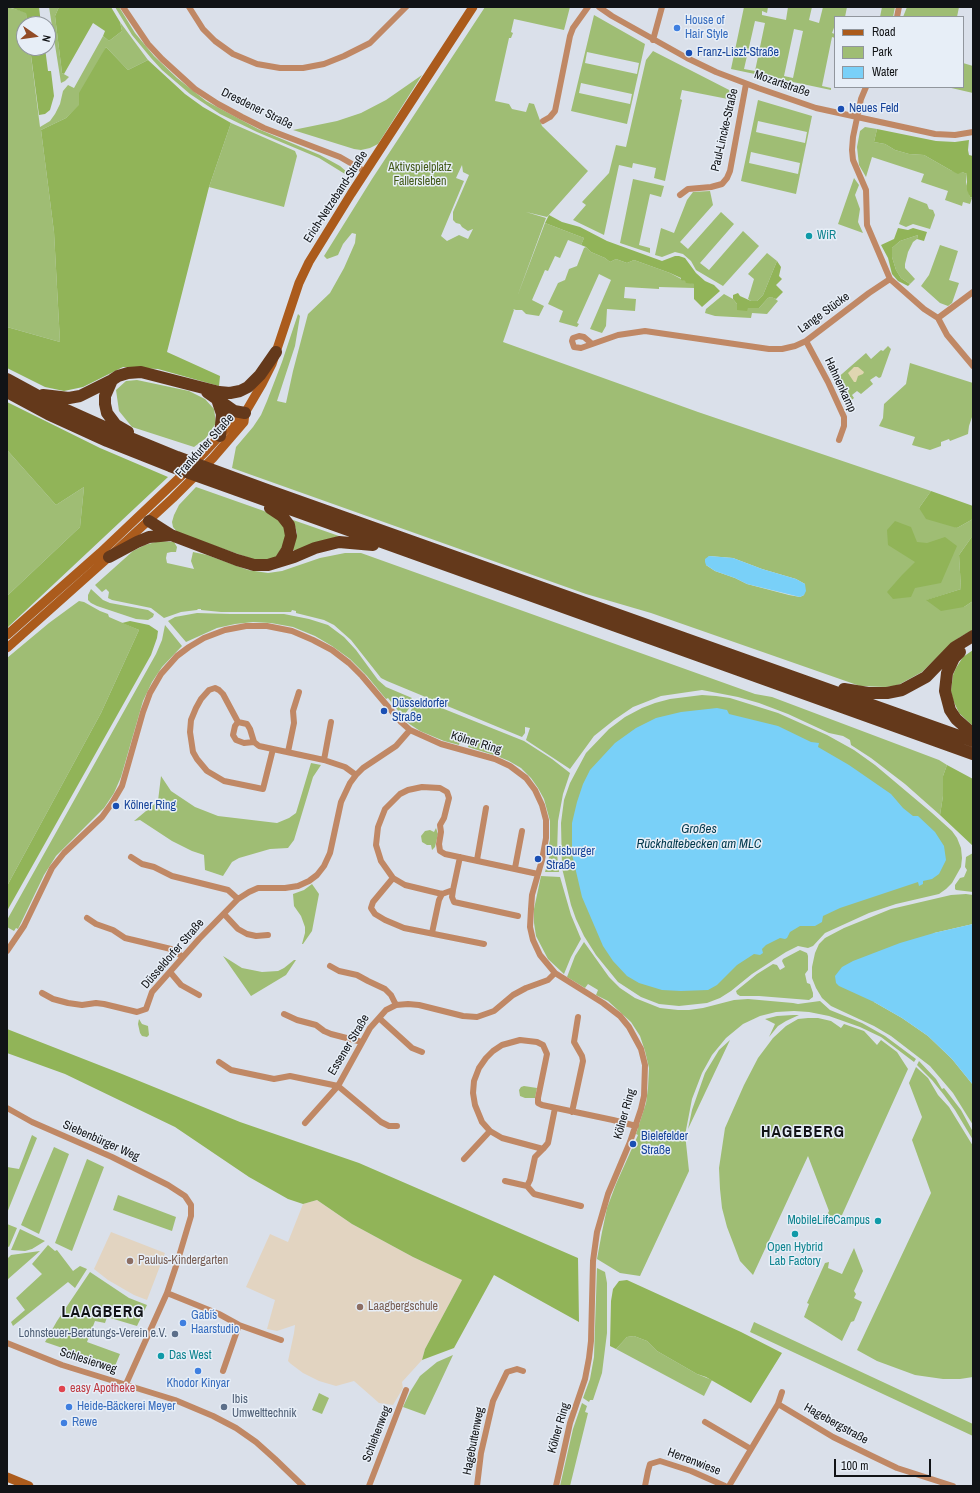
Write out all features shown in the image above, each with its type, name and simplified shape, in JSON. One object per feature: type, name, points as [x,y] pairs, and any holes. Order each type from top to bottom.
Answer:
[{"type":"highway","points":[[218,396],[240,391],[248,387],[260,376],[276,352]]},
{"type":"highway","points":[[30,392],[69,398],[80,396],[128,372],[141,372],[201,387],[218,396],[234,411],[245,413]]},
{"type":"highway","points":[[7,378],[30,392],[104,427],[154,448]]},
{"type":"highway","points":[[112,380],[105,396],[107,413],[116,425],[154,448],[173,462]]},
{"type":"highway","points":[[7,392],[61,420],[220,479],[973,741]]},
{"type":"highway","points":[[218,396],[222,414],[220,436]]},
{"type":"highway","points":[[220,479],[282,516],[289,525],[291,536],[287,550],[280,560]]},
{"type":"highway","points":[[254,498],[973,754]]},
{"type":"highway","points":[[145,517],[171,535],[254,565],[268,565],[280,560],[294,557],[315,548],[339,542],[398,549]]},
{"type":"highway","points":[[109,557],[149,537],[171,535]]},
{"type":"highway","points":[[798,680],[858,692],[887,693],[902,690],[926,677],[955,648],[973,636]]},
{"type":"highway","points":[[973,643],[959,652],[954,658],[947,673],[945,691],[947,701],[953,714],[965,728],[973,734]]},
{"type":"highway","points":[[913,732],[973,763]]},
{"type":"street","name":"Dresdener Straße","points":[[123,7],[148,44],[195,89],[218,104],[264,128],[340,157],[366,172]]},
{"type":"street","points":[[189,7],[203,29],[214,41],[233,54],[257,64],[280,68],[303,68],[324,64],[370,43],[406,7]]},
{"type":"street","name":"Erich-Netzeband-Straße","points":[[245,413],[262,384],[276,352],[300,283],[309,262],[351,194],[473,7]]},
{"type":"street","points":[[543,121],[550,117],[554,111],[570,36],[573,28],[588,7]]},
{"type":"street","name":"Mozartstraße","points":[[599,7],[653,40],[716,72],[816,108],[935,134],[955,135],[973,132]]},
{"type":"street","points":[[653,40],[662,7]]},
{"type":"street","name":"Paul-Lincke-Straße","points":[[680,195],[688,189],[711,187],[722,184],[727,178],[730,171],[746,84]]},
{"type":"street","points":[[866,88],[861,99],[853,137],[852,150],[853,160],[866,190],[866,225],[890,279],[924,309],[938,318],[947,335],[973,366]]},
{"type":"street","name":"Lange Stücke","points":[[591,343],[618,335],[645,331],[769,349],[794,346],[806,341],[869,293],[890,279]]},
{"type":"street","points":[[938,318],[973,292]]},
{"type":"street","name":"Hahnenkamp","points":[[806,341],[828,382],[844,417],[844,426],[839,440]]},
{"type":"street","name":"Frankfurter Straße","points":[[7,648],[109,557],[178,479],[220,436],[236,417],[245,413]]},
{"type":"street","name":"Frankfurter Straße","points":[[7,635],[145,517],[229,441],[244,422],[245,413]]},
{"type":"street","name":"Kölner Ring","points":[[7,951],[24,926],[52,868],[64,852],[102,816],[122,786],[143,712],[150,693],[161,674],[178,656],[204,638],[226,630],[246,626],[267,626],[292,631],[313,640],[332,650],[349,663],[362,676],[400,722],[410,730],[441,744],[495,759],[510,766],[526,778],[540,800],[546,820],[546,838],[532,896],[530,927],[533,940],[540,955],[555,974],[603,1003],[617,1014],[629,1027],[636,1037],[641,1049],[645,1071],[644,1096],[636,1126],[608,1194],[598,1232],[593,1267],[591,1341],[589,1358],[585,1379],[570,1423],[556,1486]]},
{"type":"street","points":[[273,749],[263,789],[224,781],[206,771],[197,760],[193,752],[190,732],[191,720],[201,699],[209,690],[215,688],[219,690],[223,694],[238,722],[247,724],[250,728],[254,742],[259,746],[288,752],[324,760],[345,768],[356,775]]},
{"type":"street","points":[[288,752],[294,723],[293,711],[298,692]]},
{"type":"street","points":[[238,722],[233,730],[233,735],[236,740],[244,743],[254,742]]},
{"type":"street","points":[[324,760],[331,722]]},
{"type":"street","name":"Düsseldorfer Straße","points":[[42,993],[52,999],[82,1005],[96,1003],[104,1004],[137,1012],[146,1009],[152,992],[238,899],[258,888],[285,888],[298,886],[317,875],[324,866],[330,853],[341,802],[350,783],[363,768],[396,746],[410,730]]},
{"type":"street","points":[[453,890],[442,894],[405,885],[393,878],[381,861],[376,845],[378,827],[382,816],[390,804],[400,794],[415,788],[429,787],[440,788],[447,792],[449,798],[444,818],[440,824],[441,832],[439,844],[440,850],[445,854],[538,874]]},
{"type":"street","points":[[477,860],[486,808]]},
{"type":"street","points":[[515,868],[522,831]]},
{"type":"street","points":[[131,857],[142,864],[154,867],[172,876],[228,890],[238,899]]},
{"type":"street","points":[[460,857],[452,897],[454,902],[518,916]]},
{"type":"street","points":[[393,878],[373,902],[371,908],[375,914],[394,925],[484,944]]},
{"type":"street","points":[[432,933],[439,900],[442,894]]},
{"type":"street","points":[[224,914],[238,929],[247,934],[256,936],[268,935]]},
{"type":"street","points":[[87,918],[125,938],[171,948],[184,957]]},
{"type":"street","points":[[330,966],[339,971],[357,975],[385,989],[391,995],[396,1005],[419,1005],[463,1016],[477,1017],[494,1011],[513,995],[526,988],[548,980],[555,974]]},
{"type":"street","points":[[170,972],[181,985],[199,995]]},
{"type":"street","name":"Essener Straße","points":[[305,1123],[338,1086],[362,1042],[378,1018],[386,1010],[396,1005]]},
{"type":"street","points":[[284,1014],[297,1020],[316,1025],[324,1031],[332,1034],[362,1042]]},
{"type":"street","points":[[572,1112],[583,1061],[582,1056],[574,1042],[578,1017]]},
{"type":"street","points":[[378,1018],[412,1048],[422,1052]]},
{"type":"street","points":[[543,1149],[510,1142],[490,1131],[478,1114],[473,1093],[474,1081],[479,1068],[486,1058],[502,1045],[520,1040],[541,1043],[545,1048],[547,1054],[540,1085],[538,1103],[636,1126]]},
{"type":"street","points":[[219,1062],[231,1070],[274,1079],[290,1076],[338,1086],[382,1122],[388,1126],[397,1126]]},
{"type":"street","name":"Siebenbürger Weg","points":[[7,1108],[32,1122],[130,1166],[168,1185],[185,1196],[191,1205],[191,1216],[167,1293]]},
{"type":"street","points":[[527,1186],[530,1180],[535,1157],[548,1143],[555,1108]]},
{"type":"street","points":[[464,1159],[490,1131]]},
{"type":"street","points":[[504,1181],[527,1186],[534,1194],[581,1206]]},
{"type":"street","points":[[126,1384],[167,1293],[219,1314],[240,1325],[282,1340]]},
{"type":"street","points":[[223,1371],[240,1325]]},
{"type":"street","name":"Schlesierweg","points":[[7,1343],[62,1365],[126,1384],[185,1404],[227,1423],[256,1442],[303,1486]]},
{"type":"street","name":"Hagebuttenweg","points":[[477,1486],[481,1453],[493,1401],[507,1372],[517,1369],[523,1371]]},
{"type":"street","name":"Schlehenweg","points":[[369,1486],[406,1390]]},
{"type":"street","points":[[729,1486],[778,1404],[782,1392]]},
{"type":"street","name":"Hagebergstraße","points":[[778,1404],[833,1437],[897,1468],[953,1486]]},
{"type":"street","points":[[705,1422],[751,1449]]},
{"type":"street","name":"Herrenwiese","points":[[645,1486],[650,1464],[655,1461],[665,1462],[725,1486]]},
{"type":"street","points":[[7,1477],[29,1486]]},
{"type":"shaded area","name":"Laagbergschule","points":[[317,1200],[352,1224],[413,1257],[462,1280],[425,1349],[422,1360],[402,1382],[403,1388],[393,1405],[379,1403],[354,1381],[336,1386],[319,1381],[303,1373],[291,1364],[288,1361],[295,1325],[277,1331],[267,1329],[275,1300],[246,1287],[270,1234],[288,1242],[303,1204]]},
{"type":"shaded area","name":"Paulus-Kindergarten","points":[[111,1232],[165,1253],[147,1300],[134,1295],[108,1280],[94,1269]]},
{"type":"green space","points":[[7,7],[26,12],[26,16],[16,16],[16,56],[31,56],[40,127],[50,121],[55,114],[60,104],[63,91],[68,85],[74,88],[103,36],[109,41],[122,31],[120,22],[148,60],[128,70],[106,47],[80,105],[66,118],[41,130],[54,232],[60,342],[7,327]]},
{"type":"green space","points":[[9,7],[39,7],[40,16],[26,16],[26,13]]},
{"type":"green space","points":[[49,7],[59,7],[55,16],[50,16]]},
{"type":"green space","points":[[59,7],[111,7],[120,22],[122,31],[109,41],[103,36],[105,31],[93,23],[64,74],[62,73],[55,16]]},
{"type":"green space","points":[[115,7],[119,7],[135,33],[154,56],[177,78],[206,101],[258,129],[320,155],[340,166],[347,172],[345,174],[319,158],[257,132],[220,114],[190,94],[162,70],[151,58],[132,35]]},
{"type":"green space","name":"Aktivspielplatz Fallersleben","points":[[485,7],[570,7],[564,30],[514,19],[511,32],[513,33],[511,38],[509,38],[495,101],[509,104],[512,109],[526,112],[529,103],[534,104],[542,126],[588,171],[547,217],[526,212],[546,218],[517,297],[545,223],[584,238],[581,245],[568,240],[560,258],[555,256],[548,271],[545,270],[532,300],[544,306],[539,316],[526,314],[522,310],[513,309],[514,310],[503,342],[698,412],[931,491],[919,508],[957,528],[973,519],[973,538],[971,538],[959,555],[961,589],[927,600],[964,607],[973,601],[973,630],[952,643],[922,672],[900,684],[886,687],[860,686],[651,613],[586,594],[232,468],[236,447],[253,427],[261,415],[267,401],[298,314],[300,316],[295,346],[277,401],[286,403],[308,314],[330,293],[344,268],[355,243],[356,234],[352,233],[343,244],[338,255],[327,259],[324,256],[372,179]],"holes":[[[462,165],[463,172],[469,175],[453,212],[453,220],[468,231],[473,229],[468,239],[459,235],[447,241],[441,236],[464,181],[456,178]],[[709,556],[733,558],[762,569],[796,579],[805,584],[804,595],[800,597],[789,595],[747,584],[715,571],[706,565]]]},
{"type":"green space","points":[[744,7],[768,7],[767,13],[762,11],[762,15],[786,20],[788,7],[812,7],[809,20],[819,23],[823,7],[847,7],[845,16],[834,16],[834,28],[832,33],[834,34],[834,38],[832,37],[822,86],[831,88],[831,90],[731,69]],"holes":[[[755,21],[765,23],[755,71],[744,69]],[[794,29],[803,31],[793,78],[784,76]]]},
{"type":"green space","points":[[882,7],[895,7],[893,16],[880,16]]},
{"type":"green space","points":[[907,7],[959,7],[957,16],[903,16]]},
{"type":"green space","points":[[594,15],[645,44],[627,124],[571,111]],"holes":[[[587,52],[639,63],[637,74],[585,63]],[[581,83],[632,94],[630,104],[579,93]]]},
{"type":"green space","points":[[56,24],[62,73],[69,77],[61,83],[56,51]]},
{"type":"green space","points":[[106,47],[128,70],[148,60],[185,94],[203,107],[231,123],[209,187],[167,352],[220,376],[219,386],[158,369],[123,367],[83,387],[64,391],[45,387],[7,368],[7,327],[60,342],[54,232],[41,130],[66,118],[79,105],[79,93]]},
{"type":"green space","points":[[653,51],[735,93],[733,100],[682,90],[680,99],[682,100],[665,181],[654,178],[656,168],[633,163],[632,168],[619,165],[604,235],[573,220],[586,205],[582,202],[609,173],[616,145],[626,147],[646,60]]},
{"type":"green space","points":[[31,56],[46,56],[48,71],[51,71],[54,96],[50,110],[45,114],[39,115]]},
{"type":"green space","points":[[964,63],[973,66],[973,93],[951,88],[964,88]]},
{"type":"green space","points":[[422,75],[378,144],[370,148],[361,150],[354,149],[293,130],[337,121],[361,113],[386,100]]},
{"type":"green space","points":[[758,100],[812,116],[796,194],[741,181]],"holes":[[[758,121],[807,132],[805,143],[756,132]],[[751,152],[800,163],[798,174],[749,163]]]},
{"type":"green space","points":[[231,123],[295,151],[297,156],[284,207],[209,187]]},
{"type":"green space","points":[[865,127],[877,129],[874,142],[885,144],[895,150],[909,154],[924,155],[952,171],[967,174],[966,182],[970,197],[972,198],[970,204],[963,202],[962,206],[945,200],[948,191],[921,182],[924,174],[872,157],[866,177],[859,165],[857,147],[860,131]]},
{"type":"green space","points":[[877,129],[936,141],[955,142],[969,140],[969,155],[973,156],[973,198],[970,197],[967,190],[967,174],[962,172],[958,174],[924,155],[909,154],[895,150],[885,144],[874,142]]},
{"type":"green space","points":[[854,178],[859,185],[855,195],[860,209],[858,222],[863,233],[838,224]]},
{"type":"green space","points":[[633,179],[664,186],[661,197],[650,194],[639,245],[650,248],[650,253],[620,243]]},
{"type":"green space","points":[[710,191],[713,205],[680,242],[688,249],[721,212],[734,224],[700,263],[709,270],[743,231],[759,246],[723,286],[696,270],[691,261],[683,254],[675,252],[662,257],[655,255],[661,228],[674,233],[687,200],[693,192]]},
{"type":"green space","points":[[909,197],[927,204],[929,209],[933,210],[935,215],[930,229],[913,224],[906,227],[899,224]]},
{"type":"green space","points":[[549,215],[562,222],[580,227],[607,241],[662,261],[675,256],[685,258],[696,273],[720,291],[702,307],[694,299],[694,284],[686,283],[685,281],[681,280],[681,278],[670,273],[634,260],[627,263],[616,259],[610,262],[581,245],[584,238],[545,223]]},
{"type":"green space","points":[[898,228],[908,230],[913,228],[927,232],[924,241],[917,239],[918,235],[900,241],[892,248],[892,257],[896,270],[901,278],[910,284],[908,286],[898,281],[892,274],[888,258],[881,245],[894,239]]},
{"type":"green space","points":[[918,235],[908,252],[905,264],[905,268],[915,279],[910,284],[901,278],[896,270],[892,257],[892,248],[900,241]]},
{"type":"green space","points":[[940,245],[958,251],[949,280],[959,283],[952,303],[948,306],[940,303],[921,286],[929,275]]},
{"type":"green space","points":[[586,247],[591,252],[605,258],[610,262],[616,259],[627,263],[634,260],[670,273],[694,284],[694,288],[659,287],[659,289],[625,287],[624,298],[636,299],[635,311],[607,309],[606,326],[602,333],[590,329],[611,280],[599,274],[577,323],[579,324],[577,327],[559,322],[563,311],[548,304],[558,283],[565,280],[569,269],[577,266],[584,248]]},
{"type":"green space","points":[[767,253],[777,261],[763,295],[757,301],[751,301],[748,299],[754,279],[748,274]]},
{"type":"green space","points":[[777,261],[781,267],[779,276],[782,279],[776,285],[783,292],[776,299],[771,297],[768,298],[759,308],[748,308],[747,311],[737,310],[737,304],[733,299],[733,295],[738,293],[740,296],[751,301],[757,301],[763,295]]},
{"type":"green space","points":[[724,294],[733,299],[737,304],[737,310],[759,308],[768,298],[771,297],[778,301],[767,314],[752,313],[751,318],[715,316],[705,313],[706,309]]},
{"type":"green space","points":[[888,346],[891,349],[881,377],[879,378],[876,376],[870,380],[873,384],[861,394],[857,391],[852,395],[854,398],[847,404],[835,380],[866,353],[871,359]]},
{"type":"green space","points":[[910,363],[973,383],[973,414],[968,434],[950,441],[949,439],[941,442],[941,446],[930,450],[912,445],[915,437],[879,426],[883,418],[884,404],[906,384]]},
{"type":"green space","points":[[137,380],[189,391],[205,399],[214,409],[216,423],[206,438],[194,447],[132,427],[119,411],[116,390],[126,381]]},
{"type":"green space","points":[[7,402],[100,448],[168,477],[7,628],[7,596],[80,527],[84,487],[56,505],[7,450]]},
{"type":"green space","points":[[7,450],[56,505],[84,487],[80,527],[7,596]]},
{"type":"green space","points":[[196,487],[264,511],[279,519],[285,528],[287,539],[276,557],[267,561],[258,561],[178,533],[173,527],[172,522],[174,515],[179,505]]},
{"type":"green space","points":[[931,491],[973,506],[973,519],[957,528],[926,519],[919,508]]},
{"type":"green space","points":[[293,520],[339,536],[295,551],[292,549],[297,533]]},
{"type":"green space","points":[[895,521],[911,527],[917,542],[927,543],[945,537],[957,546],[941,583],[915,588],[911,597],[893,599],[887,592],[915,562],[888,545],[887,530]]},
{"type":"green space","points":[[971,538],[973,538],[973,601],[964,607],[941,611],[926,600],[961,589],[959,555]]},
{"type":"green space","points":[[159,541],[174,542],[177,547],[176,552],[167,553],[167,563],[194,569],[191,561],[193,552],[207,555],[248,570],[268,573],[282,571],[320,558],[345,553],[361,553],[755,694],[772,697],[939,760],[947,765],[943,776],[943,796],[940,815],[905,784],[851,745],[850,740],[843,736],[829,733],[788,714],[759,703],[702,690],[661,696],[633,707],[594,736],[570,769],[526,740],[530,728],[525,727],[525,733],[522,737],[381,678],[351,640],[334,625],[324,620],[296,613],[296,611],[292,610],[291,612],[221,612],[198,609],[181,612],[164,618],[151,608],[112,600],[108,598],[109,592],[106,589],[102,592],[95,585],[133,551],[145,545]]},
{"type":"green space","points":[[91,589],[103,600],[110,603],[148,610],[154,614],[153,617],[148,620],[136,619],[97,606],[88,600],[88,595]]},
{"type":"green space","points":[[79,601],[108,614],[109,617],[139,630],[101,713],[7,886],[7,658],[49,623]]},
{"type":"green space","points":[[197,613],[284,614],[309,619],[328,625],[344,637],[356,650],[378,680],[386,687],[412,698],[410,707],[403,717],[388,698],[386,699],[367,676],[350,659],[315,636],[293,627],[271,623],[253,622],[235,624],[217,628],[186,642],[168,621],[175,617]]},
{"type":"green space","points":[[130,621],[149,625],[158,631],[151,655],[7,911],[7,886],[101,713],[139,630],[122,623]]},
{"type":"green space","points":[[165,625],[182,646],[162,667],[152,682],[143,701],[121,777],[114,793],[104,808],[56,856],[44,875],[18,929],[16,928],[14,931],[7,927],[7,920],[156,654],[162,640]]},
{"type":"green space","points":[[973,650],[973,726],[959,713],[951,691],[953,675],[956,668],[963,657]]},
{"type":"green space","name":"Großes Rückhaltebecken am MLC","points":[[702,695],[730,698],[778,713],[827,735],[854,750],[875,765],[932,813],[952,831],[957,838],[961,848],[961,867],[952,883],[939,894],[896,904],[869,913],[825,933],[813,946],[808,948],[798,946],[752,974],[720,998],[707,1003],[679,1006],[659,1004],[641,997],[618,982],[596,955],[584,936],[571,905],[562,868],[561,823],[564,800],[570,783],[586,753],[609,729],[625,717],[655,703],[670,699]]},
{"type":"green space","points":[[416,699],[524,741],[552,759],[570,773],[563,794],[558,821],[557,854],[559,872],[545,872],[550,854],[547,853],[550,840],[550,821],[544,799],[531,778],[521,768],[509,761],[468,747],[469,742],[460,740],[459,745],[444,741],[420,731],[411,725],[404,720],[409,715]]},
{"type":"green space","points":[[311,763],[321,765],[313,777],[294,840],[288,848],[270,849],[239,858],[232,862],[223,876],[205,870],[204,855],[172,841],[140,820],[134,821],[158,801],[161,776],[171,791],[195,807],[218,816],[277,823],[296,813]]},
{"type":"green space","points":[[947,765],[973,779],[973,846],[940,815],[943,796],[943,776]]},
{"type":"green space","points":[[436,828],[438,834],[435,847],[432,850],[431,845],[427,845],[422,842],[421,836],[425,831],[430,830],[434,832]]},
{"type":"green space","points":[[973,853],[973,892],[956,890],[955,885],[960,878],[964,877],[967,870],[965,867],[966,857]]},
{"type":"green space","points":[[541,876],[560,877],[571,915],[581,939],[564,974],[548,959],[536,936],[534,909]]},
{"type":"green space","points":[[312,884],[319,894],[312,931],[302,944],[305,927],[301,916],[294,906],[293,894],[304,890]]},
{"type":"green space","points":[[951,895],[973,895],[973,924],[934,933],[874,1002],[902,1018],[928,1036],[952,1059],[973,1085],[973,1125],[953,1093],[930,1066],[891,1036],[874,1026],[831,1006],[822,998],[812,978],[812,967],[815,953],[819,944],[825,938],[844,928],[891,909]]},
{"type":"green space","points":[[584,942],[609,977],[620,988],[635,998],[660,1008],[689,1010],[734,1000],[748,999],[798,1004],[820,1001],[830,1010],[862,1023],[885,1036],[916,1059],[914,1062],[881,1037],[860,1027],[829,1016],[809,1012],[776,1012],[760,1016],[743,1024],[726,1038],[712,1055],[702,1073],[692,1099],[686,1130],[689,1171],[640,1276],[620,1273],[597,1259],[607,1208],[638,1135],[636,1134],[646,1103],[649,1068],[640,1036],[631,1022],[608,1001],[596,995],[598,990],[588,984],[585,988],[567,977],[575,956]]},
{"type":"green space","points":[[800,950],[807,953],[808,956],[808,970],[805,974],[807,983],[810,984],[813,993],[813,997],[809,1000],[740,996],[737,994],[736,991],[757,974],[773,964],[777,965],[780,970],[785,967],[782,961],[783,959]]},
{"type":"green space","points":[[223,956],[242,968],[262,972],[278,971],[296,960],[286,975],[251,996]]},
{"type":"green space","points":[[799,1015],[778,1026],[769,1037],[775,1024],[765,1019],[777,1016]]},
{"type":"green space","points":[[818,1018],[831,1021],[841,1028],[844,1024],[864,1031],[877,1045],[881,1040],[897,1052],[908,1069],[842,1215],[826,1217],[829,1211],[808,1156],[753,1275],[740,1261],[727,1227],[722,1208],[719,1168],[725,1128],[758,1058],[773,1038],[786,1026],[798,1019]]},
{"type":"green space","points":[[139,1019],[142,1024],[148,1026],[149,1035],[147,1037],[142,1036],[140,1033],[138,1024]]},
{"type":"green space","points":[[7,1029],[240,1122],[359,1163],[578,1258],[579,1322],[494,1275],[454,1348],[422,1360],[425,1349],[462,1280],[413,1257],[352,1224],[317,1200],[303,1204],[288,1199],[249,1177],[175,1127],[65,1074],[7,1053]]},
{"type":"green space","points":[[730,1040],[688,1129],[692,1110],[705,1073],[719,1050]]},
{"type":"green space","points":[[919,1061],[936,1079],[942,1089],[944,1088],[961,1110],[973,1132],[973,1140],[944,1095],[917,1065]]},
{"type":"green space","points":[[916,1067],[928,1078],[938,1095],[949,1107],[973,1146],[973,1377],[943,1379],[915,1375],[877,1361],[857,1350],[931,1193],[912,1140],[922,1117],[909,1083]]},
{"type":"green space","points":[[524,1086],[537,1088],[535,1098],[525,1098],[520,1096],[519,1090]]},
{"type":"green space","points":[[32,1135],[37,1138],[7,1213],[7,1167],[19,1169]]},
{"type":"green space","points":[[54,1147],[69,1154],[39,1234],[21,1225]]},
{"type":"green space","points":[[87,1159],[104,1167],[72,1251],[55,1243]]},
{"type":"green space","points":[[118,1195],[176,1217],[172,1231],[113,1210]]},
{"type":"green space","points":[[7,1224],[17,1228],[9,1247],[7,1246]]},
{"type":"green space","points":[[20,1229],[45,1241],[32,1249],[25,1251],[11,1250]]},
{"type":"green space","points":[[48,1245],[55,1251],[57,1250],[73,1271],[80,1266],[87,1269],[75,1288],[68,1282],[13,1326],[11,1322],[25,1310],[16,1298],[42,1274],[32,1264]]},
{"type":"green space","points":[[854,1248],[863,1271],[854,1291],[856,1294],[854,1298],[862,1302],[854,1321],[851,1322],[842,1341],[804,1317],[809,1304],[807,1303],[825,1263],[829,1262],[828,1268],[842,1274]]},
{"type":"green space","points":[[40,1251],[7,1280],[7,1259],[11,1255]]},
{"type":"green space","points":[[597,1268],[605,1272],[607,1283],[607,1333],[602,1373],[593,1400],[590,1400],[589,1402],[583,1398],[590,1379],[594,1357]]},
{"type":"green space","points":[[90,1272],[129,1298],[147,1305],[137,1326],[107,1317],[105,1323],[95,1321],[87,1342],[120,1354],[115,1366],[45,1342],[57,1321]]},
{"type":"green space","points":[[627,1280],[741,1332],[782,1353],[751,1403],[657,1351],[647,1341],[634,1336],[627,1337],[616,1349],[610,1346],[611,1301],[613,1289],[619,1281]]},
{"type":"green space","points":[[754,1322],[973,1424],[973,1436],[750,1332]]},
{"type":"green space","points":[[634,1336],[647,1341],[657,1351],[697,1374],[712,1380],[704,1396],[616,1349],[627,1337]]},
{"type":"green space","points":[[453,1355],[425,1415],[403,1407],[420,1376],[437,1362]]},
{"type":"green space","points":[[319,1393],[329,1398],[322,1414],[312,1410]]},
{"type":"green space","points":[[582,1403],[587,1406],[585,1412],[588,1413],[570,1486],[560,1486],[573,1429]]},
{"type":"sand","points":[[854,367],[858,367],[864,372],[858,376],[856,382],[854,382],[848,373]]},
{"type":"water","points":[[709,556],[733,558],[762,569],[796,579],[805,584],[806,591],[804,595],[800,597],[747,584],[715,571],[706,565],[705,559]]},
{"type":"water","name":"Großes Rückhaltebecken am MLC","points":[[717,708],[727,710],[729,714],[778,726],[811,742],[819,743],[818,747],[849,765],[891,794],[903,808],[913,816],[918,816],[935,832],[944,846],[946,860],[939,874],[932,879],[923,881],[923,884],[919,886],[918,882],[840,908],[823,916],[822,922],[815,926],[800,926],[790,932],[787,938],[780,938],[766,945],[762,949],[763,953],[760,955],[754,954],[737,965],[717,985],[708,990],[662,990],[639,983],[627,976],[613,961],[603,946],[582,897],[572,854],[572,823],[583,784],[590,770],[615,743],[636,728],[656,718],[681,712]]},
{"type":"water","points":[[973,924],[973,1085],[952,1059],[928,1036],[902,1018],[874,1002],[839,986],[836,983],[835,976],[842,967],[853,961],[900,943]]},
{"type":"place","name":"House of Hair Style","points":[[677,28]]},
{"type":"place","name":"Franz-Liszt-Straße","points":[[689,53]]},
{"type":"place","name":"Neues Feld","points":[[841,109]]},
{"type":"place","name":"WiR","points":[[809,236]]},
{"type":"place","name":"Düsseldorfer Straße","points":[[384,711]]},
{"type":"place","name":"Kölner Ring","points":[[116,806]]},
{"type":"place","name":"Duisburger Straße","points":[[538,859]]},
{"type":"place","name":"Bielefelder Straße","points":[[633,1144]]},
{"type":"place","name":"MobileLifeCampus","points":[[878,1221]]},
{"type":"place","name":"Open Hybrid Lab Factory","points":[[795,1234]]},
{"type":"place","name":"Paulus-Kindergarten","points":[[130,1261]]},
{"type":"place","name":"Laagbergschule","points":[[360,1307]]},
{"type":"place","name":"Gabi´s Haarstudio","points":[[183,1323]]},
{"type":"place","name":"Lohnsteuer-Beratungs-Verein e.V.","points":[[175,1334]]},
{"type":"place","name":"Das West","points":[[161,1356]]},
{"type":"place","name":"Khodor Kinyar","points":[[198,1371]]},
{"type":"place","name":"easy Apotheke","points":[[62,1389]]},
{"type":"place","name":"Heide-Bäckerei Meyer","points":[[69,1407]]},
{"type":"place","name":"Ibis Umwelttechnik","points":[[224,1407]]},
{"type":"place","name":"Rewe","points":[[64,1423]]},
{"type":"district","name":"HAGEBERG","points":[[803,1133]]},
{"type":"district","name":"LAAGBERG","points":[[103,1313]]}]
